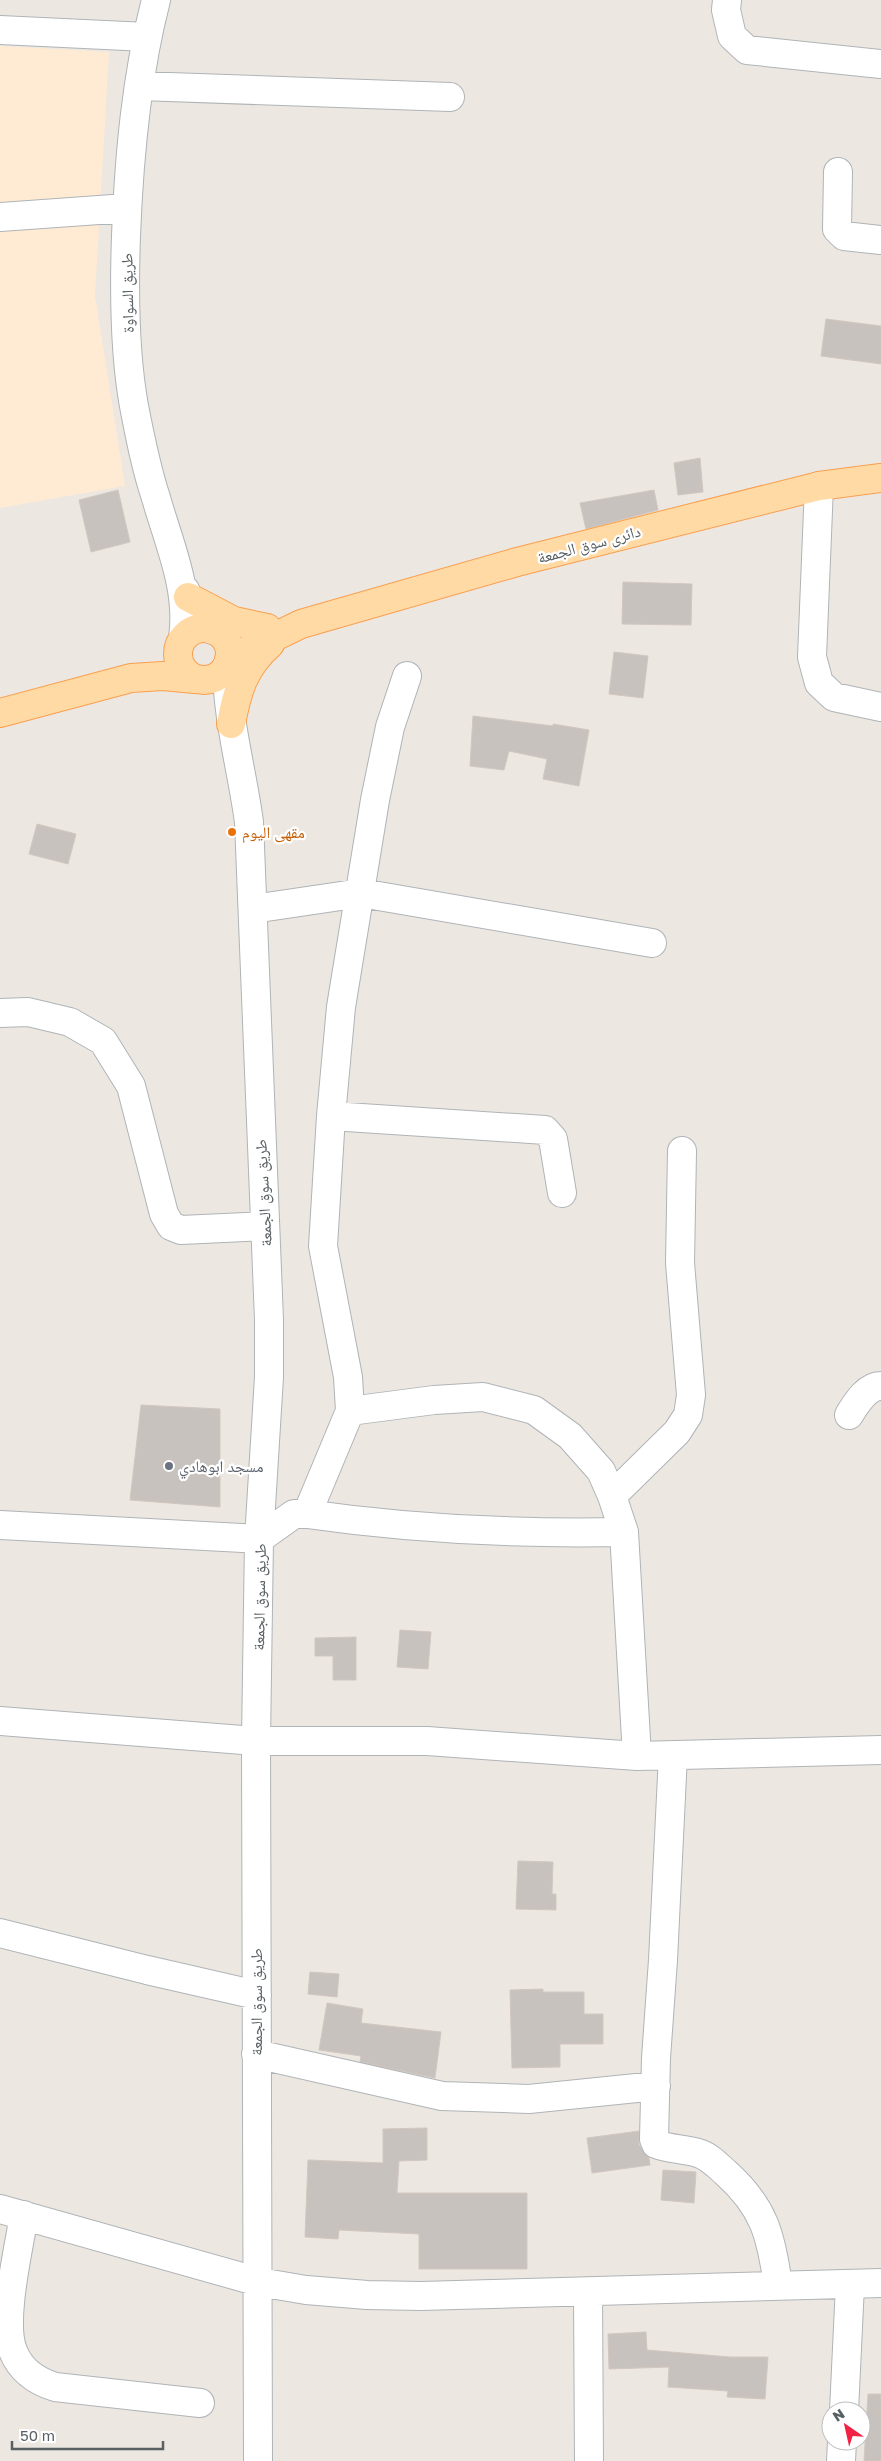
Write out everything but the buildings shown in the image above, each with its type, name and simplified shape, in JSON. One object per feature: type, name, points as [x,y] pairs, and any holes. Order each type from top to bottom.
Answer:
[{"type":"main road","name":"دائرى سوق الجمعة","points":[[297,625],[517,562],[819,486],[881,478]]},
{"type":"main road","points":[[185,589],[234,621],[266,628]]},
{"type":"main road","points":[[222,647],[266,628],[297,625]]},
{"type":"main road","points":[[222,647],[297,625]]},
{"type":"main road","points":[[233,730],[237,692],[248,668],[259,654],[297,625]]},
{"type":"main road","points":[[99,685],[182,641],[197,629],[222,647]]},
{"type":"main road","points":[[182,641],[178,650],[180,665],[183,671],[199,680]]},
{"type":"main road","points":[[0,713],[99,685],[139,677],[163,676],[199,680],[217,677],[222,647]]},
{"type":"street","name":"طريق السواوة","points":[[156,0],[147,37],[128,173],[124,291],[134,403],[144,458],[185,589]]},
{"type":"street","points":[[727,0],[726,10],[732,36],[747,50],[881,64]]},
{"type":"street","points":[[0,30],[147,37]]},
{"type":"street","points":[[140,86],[450,97]]},
{"type":"street","points":[[838,172],[837,229],[844,236],[881,240]]},
{"type":"street","points":[[0,218],[127,208]]},
{"type":"street","points":[[819,486],[812,657],[819,683],[834,697],[881,707]]},
{"type":"street","points":[[182,641],[185,589]]},
{"type":"street","points":[[185,589],[194,608],[222,647],[233,730]]},
{"type":"street","points":[[307,1514],[350,1410],[348,1377],[323,1246],[330,1116],[341,1007],[375,800],[390,727],[407,676]]},
{"type":"street","points":[[199,680],[233,730]]},
{"type":"street","name":"طريق سوق الجمعة","points":[[233,730],[249,822],[269,1378],[260,1539],[256,1741],[258,2461]]},
{"type":"street","points":[[253,909],[361,893],[652,943]]},
{"type":"street","points":[[0,1013],[28,1012],[70,1022],[103,1041],[131,1086],[164,1214],[171,1226],[181,1230],[265,1226]]},
{"type":"street","points":[[330,1116],[545,1130],[553,1139],[562,1193]]},
{"type":"street","points":[[612,1496],[677,1432],[689,1408],[692,1395],[680,1263],[682,1151]]},
{"type":"street","points":[[849,1415],[859,1399],[876,1386],[881,1386]]},
{"type":"street","points":[[350,1410],[434,1400],[482,1397],[534,1410],[570,1436],[601,1471],[624,1532],[637,1756]]},
{"type":"street","points":[[0,1526],[260,1539],[294,1514],[307,1514],[409,1524],[538,1532],[624,1532]]},
{"type":"street","points":[[0,1721],[256,1741],[427,1740],[637,1756],[881,1750]]},
{"type":"street","points":[[673,1755],[652,2132],[656,2144],[698,2153],[708,2158],[744,2190],[762,2215],[773,2251],[778,2285]]},
{"type":"street","points":[[0,1933],[257,1995]]},
{"type":"street","points":[[256,2054],[442,2096],[529,2099],[656,2086]]},
{"type":"street","points":[[200,2403],[55,2387],[38,2382],[29,2375],[12,2350],[9,2324],[12,2212],[259,2282],[306,2290],[367,2295],[588,2292],[881,2283]]},
{"type":"street","points":[[844,2401],[850,2285]]},
{"type":"street","points":[[588,2292],[589,2461]]},
{"type":"shaded area","points":[[0,46],[109,52],[95,296],[125,486],[0,508]]},
{"type":"place","name":"مقهى اليوم","points":[[232,832]]},
{"type":"place","name":"مسجد ابوهادي","points":[[169,1466]]}]
